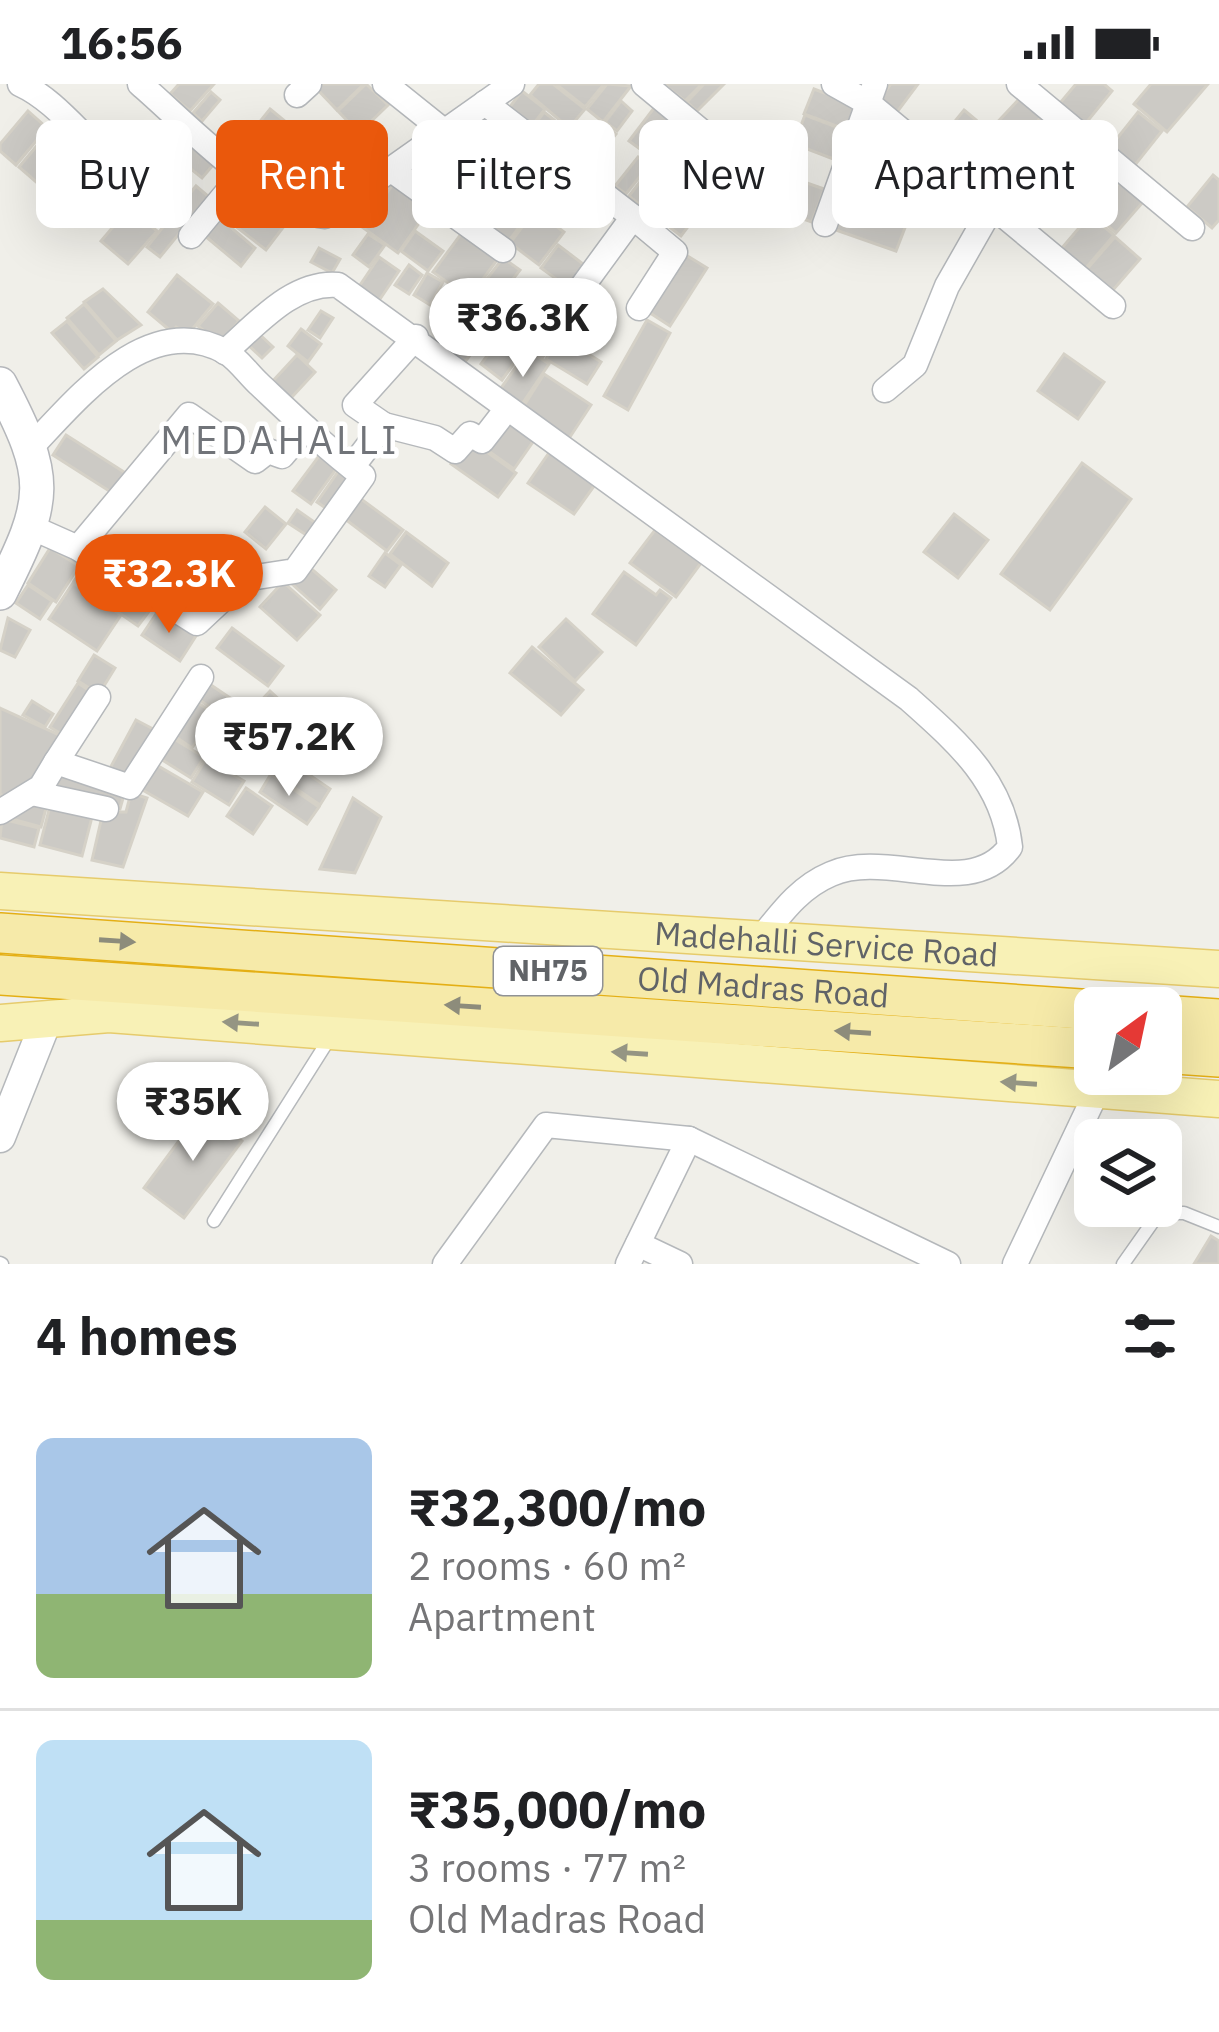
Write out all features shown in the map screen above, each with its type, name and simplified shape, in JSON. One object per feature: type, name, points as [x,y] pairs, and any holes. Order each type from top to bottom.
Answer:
[{"type":"highway","name":"Old Madras Road","points":[[0,932],[1074,1009]]},
{"type":"highway","name":"Old Madras Road","points":[[0,975],[1074,1048]]},
{"type":"highway","points":[[1182,1016],[1219,1019]]},
{"type":"highway","points":[[1182,1054],[1219,1057]]},
{"type":"main road","points":[[0,384],[32,445],[39,479],[32,528],[0,593]]},
{"type":"main road","name":"Madehalli Service Road","points":[[0,891],[1219,969]]},
{"type":"main road","points":[[0,1023],[109,1013],[1074,1087]]},
{"type":"main road","points":[[1171,1095],[1219,1099]]},
{"type":"street","points":[[20,84],[46,97],[71,120]]},
{"type":"street","points":[[140,84],[216,148]]},
{"type":"street","points":[[385,84],[430,120]]},
{"type":"street","points":[[462,120],[512,84]]},
{"type":"street","points":[[644,84],[688,120]]},
{"type":"street","points":[[834,84],[872,93],[901,120]]},
{"type":"street","points":[[1019,84],[1192,228]]},
{"type":"street","points":[[825,224],[872,93]]},
{"type":"street","points":[[485,103],[676,252],[639,308]]},
{"type":"street","points":[[388,174],[412,157]]},
{"type":"street","points":[[393,171],[503,250]]},
{"type":"street","points":[[191,236],[216,206]]},
{"type":"street","points":[[576,295],[633,217]]},
{"type":"street","points":[[885,390],[915,365],[947,286],[980,228]]},
{"type":"street","points":[[1019,228],[1113,306]]},
{"type":"street","points":[[225,352],[273,309],[317,283],[338,285],[909,699],[965,749],[988,781],[1008,825],[1010,847],[998,863],[979,873],[871,866],[836,871],[793,898],[761,937]]},
{"type":"street","points":[[416,338],[355,406],[383,425],[435,438],[455,451],[470,434],[482,441],[506,410]]},
{"type":"street","points":[[32,445],[105,373],[130,356],[156,345],[189,343],[225,352],[363,476],[295,571],[244,579],[196,623],[78,548],[32,528]]},
{"type":"street","points":[[78,548],[189,415],[255,461],[268,451],[282,456],[307,428]]},
{"type":"street","points":[[352,467],[383,425]]},
{"type":"street","points":[[56,763],[130,787],[201,677]]},
{"type":"street","points":[[0,812],[32,793],[98,697]]},
{"type":"street","points":[[32,793],[106,809]]},
{"type":"street","points":[[7,1123],[47,1019]]},
{"type":"street","points":[[0,1076],[7,1123]]},
{"type":"street","points":[[1015,1264],[1095,1095]]},
{"type":"street","points":[[446,1264],[545,1125],[688,1138],[948,1264]]},
{"type":"street","points":[[680,1264],[633,1254],[688,1138]]},
{"type":"lane","points":[[214,1221],[335,1030]]},
{"type":"lane","points":[[1123,1264],[1159,1213],[1184,1213],[1219,1227]]},
{"type":"building","points":[[179,84],[214,84],[190,111],[170,94]]},
{"type":"building","points":[[320,84],[364,84],[337,110],[316,88]]},
{"type":"building","points":[[366,84],[388,105],[372,120],[347,120],[338,111]]},
{"type":"building","points":[[539,84],[553,84],[585,109],[576,120],[560,120],[530,95]]},
{"type":"building","points":[[556,84],[604,84],[585,107]]},
{"type":"building","points":[[607,84],[631,86],[605,120],[587,109]]},
{"type":"building","points":[[663,84],[702,84],[685,101]]},
{"type":"building","points":[[704,84],[724,84],[697,111],[687,102]]},
{"type":"building","points":[[891,84],[918,84],[897,112],[880,98]]},
{"type":"building","points":[[1076,84],[1104,84],[1112,91],[1088,120],[1080,120],[1060,103]]},
{"type":"building","points":[[1151,84],[1208,84],[1167,132],[1134,104]]},
{"type":"building","points":[[814,89],[856,105],[851,120],[832,120],[832,124],[804,114]]},
{"type":"building","points":[[522,91],[545,109],[537,120],[524,120],[509,108]]},
{"type":"building","points":[[211,92],[220,100],[202,121],[193,113]]},
{"type":"building","points":[[1021,97],[1042,116],[1038,120],[999,120]]},
{"type":"building","points":[[621,101],[632,111],[617,131],[615,120],[607,120]]},
{"type":"building","points":[[654,108],[670,120],[645,120]]},
{"type":"building","points":[[270,109],[283,120],[261,120]]},
{"type":"building","points":[[964,110],[976,120],[956,120]]},
{"type":"building","points":[[28,111],[38,120],[36,141],[16,165],[0,151],[0,144]]},
{"type":"building","points":[[1138,112],[1162,131],[1135,165],[1118,152],[1118,137]]},
{"type":"building","points":[[805,115],[832,125],[832,158],[808,149],[808,120],[803,120]]},
{"type":"building","points":[[639,128],[639,148],[629,141]]},
{"type":"building","points":[[192,135],[216,155],[202,178],[192,170]]},
{"type":"building","points":[[36,147],[36,182],[19,167]]},
{"type":"building","points":[[639,158],[639,178],[626,194],[615,186]]},
{"type":"building","points":[[1213,175],[1219,180],[1219,220],[1212,228],[1187,207]]},
{"type":"building","points":[[394,183],[412,196],[416,228],[398,253],[363,228],[388,228],[388,191]]},
{"type":"building","points":[[639,183],[639,204],[629,196]]},
{"type":"building","points":[[808,183],[824,189],[812,222],[808,221]]},
{"type":"building","points":[[1118,184],[1143,202],[1116,233],[1110,228],[1118,228]]},
{"type":"building","points":[[196,186],[209,197],[192,218]]},
{"type":"building","points":[[216,223],[216,228],[232,228],[255,248],[241,266],[205,236]]},
{"type":"building","points":[[112,228],[157,231],[128,264],[101,241]]},
{"type":"building","points":[[162,228],[184,228],[160,257],[147,247]]},
{"type":"building","points":[[238,228],[283,228],[266,250]]},
{"type":"building","points":[[488,228],[519,228],[507,243]]},
{"type":"building","points":[[521,228],[564,232],[539,265],[510,243]]},
{"type":"building","points":[[837,228],[905,228],[896,251]]},
{"type":"building","points":[[1079,228],[1106,228],[1114,235],[1085,269],[1061,249]]},
{"type":"building","points":[[415,231],[443,251],[428,271],[401,251]]},
{"type":"building","points":[[368,234],[385,245],[369,267],[353,255]]},
{"type":"building","points":[[461,234],[497,260],[469,298],[433,272]]},
{"type":"building","points":[[1115,237],[1140,259],[1113,290],[1087,269]]},
{"type":"building","points":[[558,245],[587,267],[570,289],[541,268]]},
{"type":"building","points":[[319,248],[340,259],[332,273],[311,262]]},
{"type":"building","points":[[681,252],[707,268],[670,326],[644,309]]},
{"type":"building","points":[[379,257],[399,271],[378,302],[358,288]]},
{"type":"building","points":[[503,258],[520,270],[489,310],[472,298]]},
{"type":"building","points":[[409,265],[422,275],[409,294],[395,285]]},
{"type":"building","points":[[427,273],[443,282],[430,305],[414,295]]},
{"type":"building","points":[[177,275],[213,304],[189,333],[176,327],[172,332],[148,312]]},
{"type":"building","points":[[103,289],[141,325],[117,340],[84,302]]},
{"type":"building","points":[[458,293],[481,309],[465,331],[442,315]]},
{"type":"building","points":[[218,303],[239,321],[220,344],[198,326]]},
{"type":"building","points":[[84,304],[116,341],[99,355],[67,318]]},
{"type":"building","points":[[520,306],[559,333],[543,357],[503,330]]},
{"type":"building","points":[[321,311],[333,318],[320,338],[308,330]]},
{"type":"building","points":[[647,320],[670,333],[628,410],[604,396]]},
{"type":"building","points":[[67,321],[98,357],[84,369],[52,333]]},
{"type":"building","points":[[301,329],[321,344],[308,362],[288,346]]},
{"type":"building","points":[[257,332],[273,347],[262,358],[246,343]]},
{"type":"building","points":[[504,333],[525,348],[502,380],[481,364]]},
{"type":"building","points":[[560,336],[601,362],[587,384],[546,359]]},
{"type":"building","points":[[463,338],[476,347],[462,366],[449,357]]},
{"type":"building","points":[[528,350],[549,364],[518,410],[496,395]]},
{"type":"building","points":[[1064,354],[1104,382],[1078,419],[1038,391]]},
{"type":"building","points":[[297,355],[315,372],[290,399],[272,382]]},
{"type":"building","points":[[544,374],[591,405],[566,443],[520,412]]},
{"type":"building","points":[[507,415],[537,436],[514,469],[484,448]]},
{"type":"building","points":[[66,435],[127,474],[114,494],[53,455]]},
{"type":"building","points":[[469,439],[516,473],[498,497],[451,464]]},
{"type":"building","points":[[553,447],[599,479],[574,514],[528,483]]},
{"type":"building","points":[[322,452],[339,465],[311,504],[293,491]]},
{"type":"building","points":[[1082,463],[1131,499],[1050,610],[1001,574]]},
{"type":"building","points":[[342,466],[354,475],[330,511],[317,502]]},
{"type":"building","points":[[361,499],[403,530],[387,551],[345,519]]},
{"type":"building","points":[[265,507],[286,524],[266,549],[245,532]]},
{"type":"building","points":[[297,510],[320,526],[311,538],[288,523]]},
{"type":"building","points":[[954,514],[988,540],[958,578],[924,552]]},
{"type":"building","points":[[655,530],[701,563],[676,597],[630,563]]},
{"type":"building","points":[[406,532],[448,563],[432,586],[390,554]]},
{"type":"building","points":[[50,548],[79,566],[56,602],[28,583]]},
{"type":"building","points":[[385,553],[401,565],[385,587],[369,576]]},
{"type":"building","points":[[88,561],[106,573],[92,593],[74,581]]},
{"type":"building","points":[[308,566],[336,590],[320,609],[292,584]]},
{"type":"building","points":[[624,572],[656,595],[660,590],[671,598],[636,645],[593,614]]},
{"type":"building","points":[[116,579],[131,590],[117,610],[102,599]]},
{"type":"building","points":[[283,582],[320,615],[297,640],[260,607]]},
{"type":"building","points":[[73,583],[121,615],[97,651],[49,619]]},
{"type":"building","points":[[28,585],[52,601],[40,619],[16,603]]},
{"type":"building","points":[[132,591],[153,606],[138,626],[118,612]]},
{"type":"building","points":[[158,611],[196,636],[180,661],[142,635]]},
{"type":"building","points":[[8,618],[30,630],[15,657],[0,650]]},
{"type":"building","points":[[566,619],[602,652],[575,681],[539,647]]},
{"type":"building","points":[[232,628],[283,666],[268,686],[217,648]]},
{"type":"building","points":[[532,647],[583,690],[561,715],[510,673]]},
{"type":"building","points":[[94,655],[115,668],[99,694],[78,681]]},
{"type":"building","points":[[205,681],[233,700],[222,716],[194,696]]},
{"type":"building","points":[[78,683],[97,696],[69,739],[50,727]]},
{"type":"building","points":[[270,691],[283,703],[267,720],[254,708]]},
{"type":"building","points":[[192,699],[215,714],[192,748],[170,733]]},
{"type":"building","points":[[32,701],[53,714],[45,727],[23,715]]},
{"type":"building","points":[[232,705],[277,735],[270,746],[225,717]]},
{"type":"building","points":[[0,708],[59,735],[35,782],[10,799],[0,794]]},
{"type":"building","points":[[218,714],[246,732],[236,748],[208,728]]},
{"type":"building","points":[[136,720],[157,731],[130,781],[108,772]]},
{"type":"building","points":[[248,733],[330,789],[320,805],[238,749]]},
{"type":"building","points":[[169,736],[204,757],[191,778],[156,756]]},
{"type":"building","points":[[206,759],[244,781],[229,805],[192,782]]},
{"type":"building","points":[[153,763],[203,792],[188,816],[139,788]]},
{"type":"building","points":[[60,773],[125,791],[120,809],[55,791]]},
{"type":"building","points":[[271,774],[319,807],[307,824],[260,792]]},
{"type":"building","points":[[246,788],[272,806],[253,834],[227,816]]},
{"type":"building","points":[[131,793],[147,798],[123,867],[92,860],[103,812],[126,812]]},
{"type":"building","points":[[31,797],[48,801],[41,827],[8,818]]},
{"type":"building","points":[[353,798],[381,817],[355,873],[320,869]]},
{"type":"building","points":[[51,802],[93,813],[82,856],[40,845]]},
{"type":"building","points":[[2,819],[39,828],[34,847],[0,838]]},
{"type":"building","points":[[201,1111],[242,1141],[184,1218],[144,1188]]},
{"type":"building","points":[[1211,1236],[1219,1241],[1219,1264],[1194,1264]]},
{"type":"district","name":"MEDAHALLI","points":[[280,440]]}]
